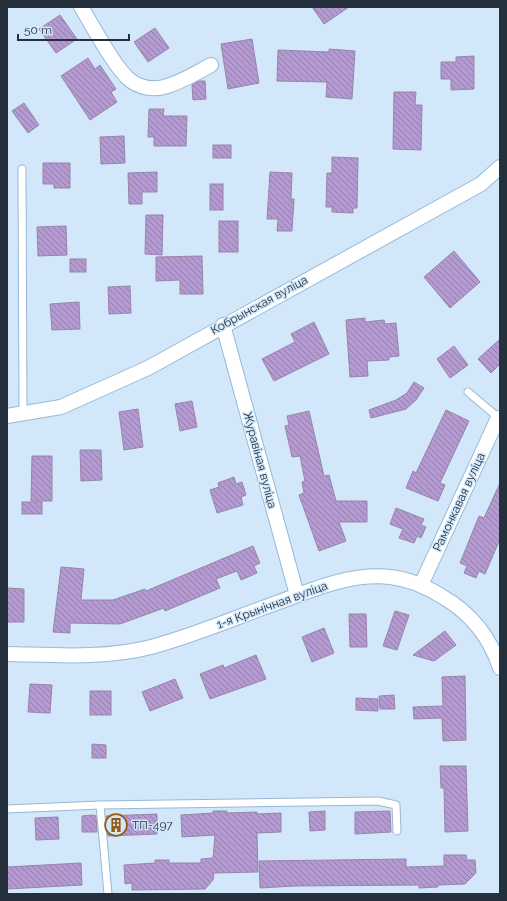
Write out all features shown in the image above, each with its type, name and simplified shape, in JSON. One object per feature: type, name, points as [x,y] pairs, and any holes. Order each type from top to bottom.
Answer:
[{"type":"street","points":[[81,7],[120,69],[132,81],[139,85],[155,88],[164,87],[211,65]]},
{"type":"street","name":"Кобрынская вуліца","points":[[7,416],[23,415],[61,407],[148,368],[223,325],[481,184],[500,167]]},
{"type":"street","name":"Журавіная вуліца","points":[[223,325],[298,595]]},
{"type":"street","name":"Рамонкавая вуліца","points":[[421,585],[499,419]]},
{"type":"street","name":"1-я Крынічная вуліца","points":[[7,654],[82,656],[125,653],[174,640],[330,584],[359,578],[390,577],[421,585],[453,603],[478,624],[488,639],[500,668]]},
{"type":"lane","points":[[22,169],[23,415]]},
{"type":"lane","points":[[468,392],[499,419]]},
{"type":"lane","points":[[7,809],[100,805],[378,801],[396,805],[397,831]]},
{"type":"lane","points":[[100,805],[108,894]]},
{"type":"building","points":[[312,7],[349,7],[324,24]]},
{"type":"building","points":[[60,15],[77,39],[56,53],[39,29]]},
{"type":"building","points":[[155,28],[169,48],[148,62],[134,42]]},
{"type":"building","points":[[252,39],[259,83],[228,89],[221,44]]},
{"type":"building","points":[[329,49],[355,51],[352,99],[326,97],[327,82],[277,81],[278,50],[329,52]]},
{"type":"building","points":[[474,56],[474,89],[451,90],[451,79],[441,79],[441,62],[456,62],[456,57]]},
{"type":"building","points":[[88,58],[95,69],[100,65],[116,89],[111,92],[117,102],[90,120],[61,76]]},
{"type":"building","points":[[199,81],[205,81],[206,99],[193,100],[192,85]]},
{"type":"building","points":[[394,92],[416,92],[415,105],[422,105],[421,150],[393,149]]},
{"type":"building","points":[[24,103],[39,125],[28,133],[12,111]]},
{"type":"building","points":[[149,109],[164,109],[163,116],[187,116],[186,146],[154,146],[154,137],[148,137]]},
{"type":"building","points":[[124,136],[125,163],[101,164],[100,137]]},
{"type":"building","points":[[213,145],[231,145],[231,158],[213,158]]},
{"type":"building","points":[[332,157],[358,158],[357,208],[353,208],[353,213],[332,212],[332,207],[326,207],[327,173],[332,173]]},
{"type":"building","points":[[43,163],[70,163],[70,188],[54,188],[54,184],[43,184]]},
{"type":"building","points":[[157,172],[157,192],[142,192],[142,204],[129,204],[128,173]]},
{"type":"building","points":[[270,172],[292,173],[291,199],[294,199],[292,231],[277,231],[278,219],[267,219]]},
{"type":"building","points":[[210,184],[223,184],[223,210],[210,210]]},
{"type":"building","points":[[146,215],[163,215],[162,255],[145,254]]},
{"type":"building","points":[[219,221],[238,221],[238,252],[219,252]]},
{"type":"building","points":[[66,226],[67,255],[38,256],[37,227]]},
{"type":"building","points":[[454,251],[480,282],[450,308],[424,277]]},
{"type":"building","points":[[202,256],[203,294],[180,294],[180,280],[156,281],[156,257]]},
{"type":"building","points":[[70,259],[86,259],[86,272],[70,272]]},
{"type":"building","points":[[130,286],[131,313],[109,314],[108,287]]},
{"type":"building","points":[[79,302],[80,329],[52,330],[50,304]]},
{"type":"building","points":[[365,318],[365,322],[384,320],[385,324],[396,323],[399,356],[389,357],[389,360],[367,361],[368,376],[350,377],[346,320]]},
{"type":"building","points":[[314,322],[329,354],[274,381],[262,359],[295,342],[291,334]]},
{"type":"building","points":[[500,339],[500,364],[491,373],[478,359]]},
{"type":"building","points":[[454,346],[468,365],[450,378],[437,359]]},
{"type":"building","points":[[414,382],[424,388],[416,400],[406,409],[371,418],[369,410],[396,400],[407,393]]},
{"type":"building","points":[[192,401],[197,427],[180,431],[175,404]]},
{"type":"building","points":[[138,409],[143,447],[124,450],[119,412]]},
{"type":"building","points":[[446,410],[469,421],[440,483],[445,485],[438,501],[406,488],[413,471],[416,473]]},
{"type":"building","points":[[309,411],[324,476],[329,475],[336,501],[367,501],[367,522],[339,522],[346,541],[319,551],[299,495],[304,493],[302,482],[305,481],[300,456],[292,457],[285,426],[289,425],[287,416]]},
{"type":"building","points":[[80,450],[101,450],[102,480],[81,481]]},
{"type":"building","points":[[32,456],[52,456],[52,501],[31,501]]},
{"type":"building","points":[[234,477],[236,484],[242,482],[246,495],[241,497],[243,505],[217,513],[210,490],[219,487],[218,483]]},
{"type":"building","points":[[500,483],[500,539],[485,574],[479,571],[476,578],[464,573],[467,566],[460,563],[479,516],[484,518]]},
{"type":"building","points":[[22,502],[42,502],[42,514],[22,514]]},
{"type":"building","points":[[396,508],[424,519],[421,525],[426,527],[421,538],[417,536],[414,543],[399,538],[403,529],[390,524]]},
{"type":"building","points":[[253,546],[260,563],[254,566],[257,573],[241,580],[237,571],[216,579],[220,588],[165,611],[164,608],[120,624],[70,623],[70,633],[53,632],[61,567],[84,569],[81,600],[113,600],[145,589],[146,591]]},
{"type":"building","points":[[7,588],[24,589],[24,622],[7,622]]},
{"type":"building","points":[[395,611],[409,615],[397,650],[383,646]]},
{"type":"building","points":[[349,614],[366,614],[367,647],[350,647]]},
{"type":"building","points":[[324,628],[334,653],[312,662],[302,637]]},
{"type":"building","points":[[445,631],[456,645],[434,661],[413,655]]},
{"type":"building","points":[[256,655],[266,679],[210,699],[200,674],[223,665],[224,668]]},
{"type":"building","points":[[465,676],[466,740],[443,741],[442,718],[414,719],[413,707],[443,706],[442,677]]},
{"type":"building","points":[[175,679],[183,698],[150,711],[142,692]]},
{"type":"building","points":[[30,684],[52,685],[50,713],[28,712]]},
{"type":"building","points":[[90,691],[111,691],[111,715],[90,715]]},
{"type":"building","points":[[394,695],[395,709],[380,709],[379,696]]},
{"type":"building","points":[[356,698],[378,699],[378,711],[356,710]]},
{"type":"building","points":[[92,744],[106,745],[106,758],[92,758]]},
{"type":"building","points":[[440,766],[466,766],[468,831],[445,832],[444,788],[441,788]]},
{"type":"building","points":[[213,811],[227,811],[227,813],[257,812],[257,814],[281,813],[281,832],[257,833],[258,872],[214,873],[213,880],[205,889],[132,890],[132,883],[125,884],[124,865],[155,863],[155,860],[169,860],[169,863],[201,863],[201,859],[213,858],[215,835],[182,837],[181,815],[213,813]]},
{"type":"building","points":[[325,811],[325,830],[310,831],[309,812]]},
{"type":"building","points":[[390,811],[391,832],[355,834],[355,812]]},
{"type":"building","points":[[157,814],[157,834],[108,836],[106,816]]},
{"type":"building","points":[[82,816],[96,816],[97,832],[82,832]]},
{"type":"building","points":[[58,817],[59,839],[36,840],[35,818]]},
{"type":"building","points":[[444,855],[466,855],[467,860],[475,860],[476,873],[465,884],[438,885],[438,887],[419,888],[419,885],[295,886],[260,888],[259,861],[406,859],[406,867],[444,866]]},
{"type":"building","points":[[81,863],[82,885],[7,889],[7,867]]},
{"type":"place","name":"ТП-497","points":[[116,825]]}]
